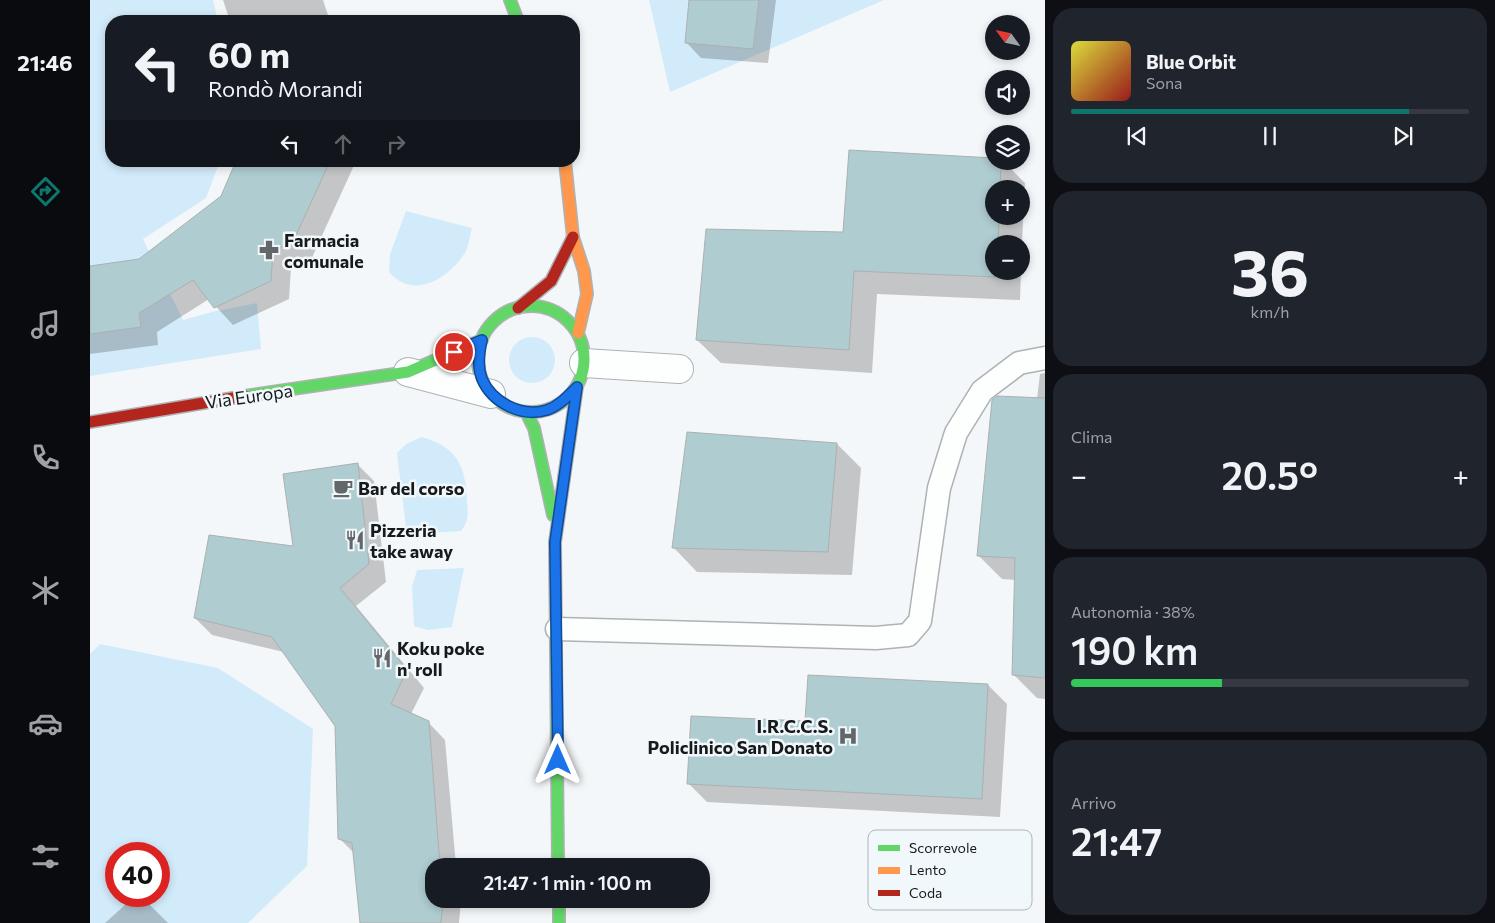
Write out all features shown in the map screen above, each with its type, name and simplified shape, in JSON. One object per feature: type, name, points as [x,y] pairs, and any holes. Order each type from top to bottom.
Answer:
[{"type":"street","points":[[510,0],[516,15]]},
{"type":"street","points":[[566,167],[573,237],[584,271],[587,294],[578,333]]},
{"type":"street","points":[[573,237],[551,282],[518,308],[503,315],[490,326],[482,340],[478,359],[482,378],[491,394],[507,407],[526,412],[546,411],[564,401],[581,375]]},
{"type":"street","points":[[518,308],[536,306],[552,310],[567,320],[578,333],[583,347],[581,375],[555,542],[558,858]]},
{"type":"street","name":"Via Europa","points":[[90,422],[153,410],[408,372],[482,340]]},
{"type":"street","points":[[581,375],[679,369]]},
{"type":"street","name":"Via Europa","points":[[408,372],[491,394]]},
{"type":"street","points":[[526,412],[534,428],[557,531]]},
{"type":"street","points":[[559,908],[559,923]]},
{"type":"lane","points":[[557,630],[866,638],[908,634],[920,620],[940,488],[956,432],[982,391],[1018,363],[1045,358]]},
{"type":"shaded area","points":[[90,0],[213,0],[217,15],[105,15],[105,167],[218,167],[206,198],[143,239],[183,320],[257,303],[261,349],[90,376]]},
{"type":"shaded area","points":[[649,0],[884,0],[670,92]]},
{"type":"shaded area","points":[[406,211],[472,228],[466,251],[451,270],[431,282],[420,285],[409,285],[399,281],[389,272],[390,254]]},
{"type":"shaded area","points":[[532,337],[545,341],[551,347],[555,360],[551,373],[545,379],[532,383],[519,379],[513,373],[509,360],[513,347],[519,341]]},
{"type":"shaded area","points":[[421,437],[443,446],[451,452],[461,468],[466,489],[468,514],[467,521],[461,531],[414,534],[406,528],[397,453],[406,444]]},
{"type":"shaded area","points":[[464,568],[452,627],[428,630],[414,626],[412,587],[417,570]]},
{"type":"shaded area","points":[[100,644],[218,668],[313,729],[307,866],[248,923],[90,923],[90,654]]},
{"type":"building","points":[[689,0],[759,0],[753,49],[685,43]]},
{"type":"building","points":[[849,150],[985,158],[985,170],[1001,170],[1000,180],[985,180],[985,225],[999,225],[998,235],[985,235],[985,277],[854,271],[849,350],[696,340],[706,229],[843,232]]},
{"type":"building","points":[[233,167],[327,167],[292,244],[273,249],[271,281],[214,308],[193,280],[139,313],[141,327],[90,334],[90,266],[139,259],[221,196]]},
{"type":"building","points":[[997,396],[1045,398],[1045,678],[1012,675],[1015,558],[977,556],[992,400]]},
{"type":"building","points":[[687,432],[837,443],[828,552],[672,548]]},
{"type":"building","points":[[358,463],[369,564],[340,588],[407,670],[391,704],[429,721],[439,858],[425,858],[425,908],[442,908],[441,923],[360,923],[352,843],[338,839],[335,726],[272,637],[194,618],[209,535],[293,546],[283,474]]},
{"type":"building","points":[[808,675],[988,684],[982,799],[687,784],[691,716],[805,721]]},
{"type":"traffic: fast","points":[[510,0],[516,15]]},
{"type":"traffic: fast","points":[[531,306],[551,310],[568,322],[580,339],[584,359],[580,379],[568,396],[551,408],[531,412],[511,408],[494,396],[482,379],[478,359],[482,339],[494,322],[511,310],[531,306]]},
{"type":"traffic: fast","points":[[245,396],[408,372],[482,340]]},
{"type":"traffic: fast","points":[[526,412],[534,428],[553,515]]},
{"type":"traffic: fast","points":[[558,858],[555,542],[564,478]]},
{"type":"traffic: fast","points":[[559,908],[559,923]]},
{"type":"traffic: slow","points":[[566,167],[573,237],[584,271],[587,294],[578,333]]},
{"type":"traffic: slow","points":[[564,478],[577,387]]},
{"type":"traffic: jam","points":[[518,308],[551,281],[573,237]]},
{"type":"traffic: jam","points":[[90,422],[245,396]]},
{"type":"place","name":"Farmacia comunale","points":[[269,250]]},
{"type":"place","name":"Bar del corso","points":[[343,488]]},
{"type":"place","name":"Pizzeria take away","points":[[355,540]]},
{"type":"place","name":"Koku poke n' roll","points":[[382,658]]},
{"type":"place","name":"I.R.C.C.S. Policlinico San Donato","points":[[848,736]]},
{"type":"route","points":[[454,352],[482,340],[478,359],[482,378],[491,394],[507,407],[526,412],[546,411],[564,401],[577,387],[555,542],[558,760]]}]
